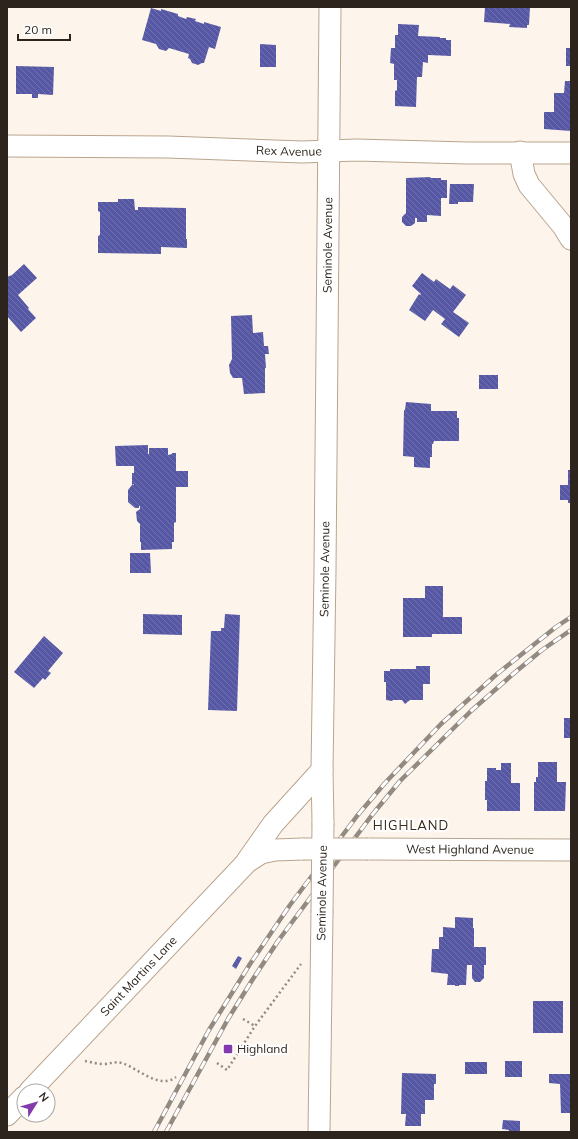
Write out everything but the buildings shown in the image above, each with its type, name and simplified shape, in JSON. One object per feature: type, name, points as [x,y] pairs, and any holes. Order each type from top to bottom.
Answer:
[{"type":"street","name":"Seminole Avenue","points":[[319,1132],[322,913],[312,848],[323,823],[322,770],[330,7]]},
{"type":"street","name":"Rex Avenue","points":[[7,146],[168,147],[302,152],[356,150],[467,153],[571,153]]},
{"type":"street","points":[[520,152],[524,174],[529,185],[563,226],[571,239]]},
{"type":"street","name":"Saint Martins Lane","points":[[38,1083],[247,862],[273,824],[322,770]]},
{"type":"street","name":"Saint Martins Lane","points":[[247,862],[261,853],[275,850],[312,848],[368,849]]},
{"type":"street","name":"West Highland Avenue","points":[[368,849],[571,850]]},
{"type":"street","points":[[7,1115],[16,1105]]},
{"type":"path","points":[[217,1063],[227,1070],[255,1026],[301,964]]},
{"type":"path","points":[[243,1019],[255,1026]]},
{"type":"path","points":[[85,1061],[102,1064],[112,1062],[122,1063],[147,1076],[159,1080],[172,1080],[176,1077]]},
{"type":"railway","points":[[154,1132],[209,1030],[250,964],[290,905],[357,816],[385,783],[441,724],[497,674],[556,627],[571,617]]},
{"type":"railway","points":[[166,1132],[228,1019],[251,982],[278,941],[372,815],[400,781],[471,711],[542,650],[571,630]]},
{"type":"place","name":"Highland","points":[[228,1049]]},
{"type":"district","name":"HIGHLAND","points":[[411,825]]}]
